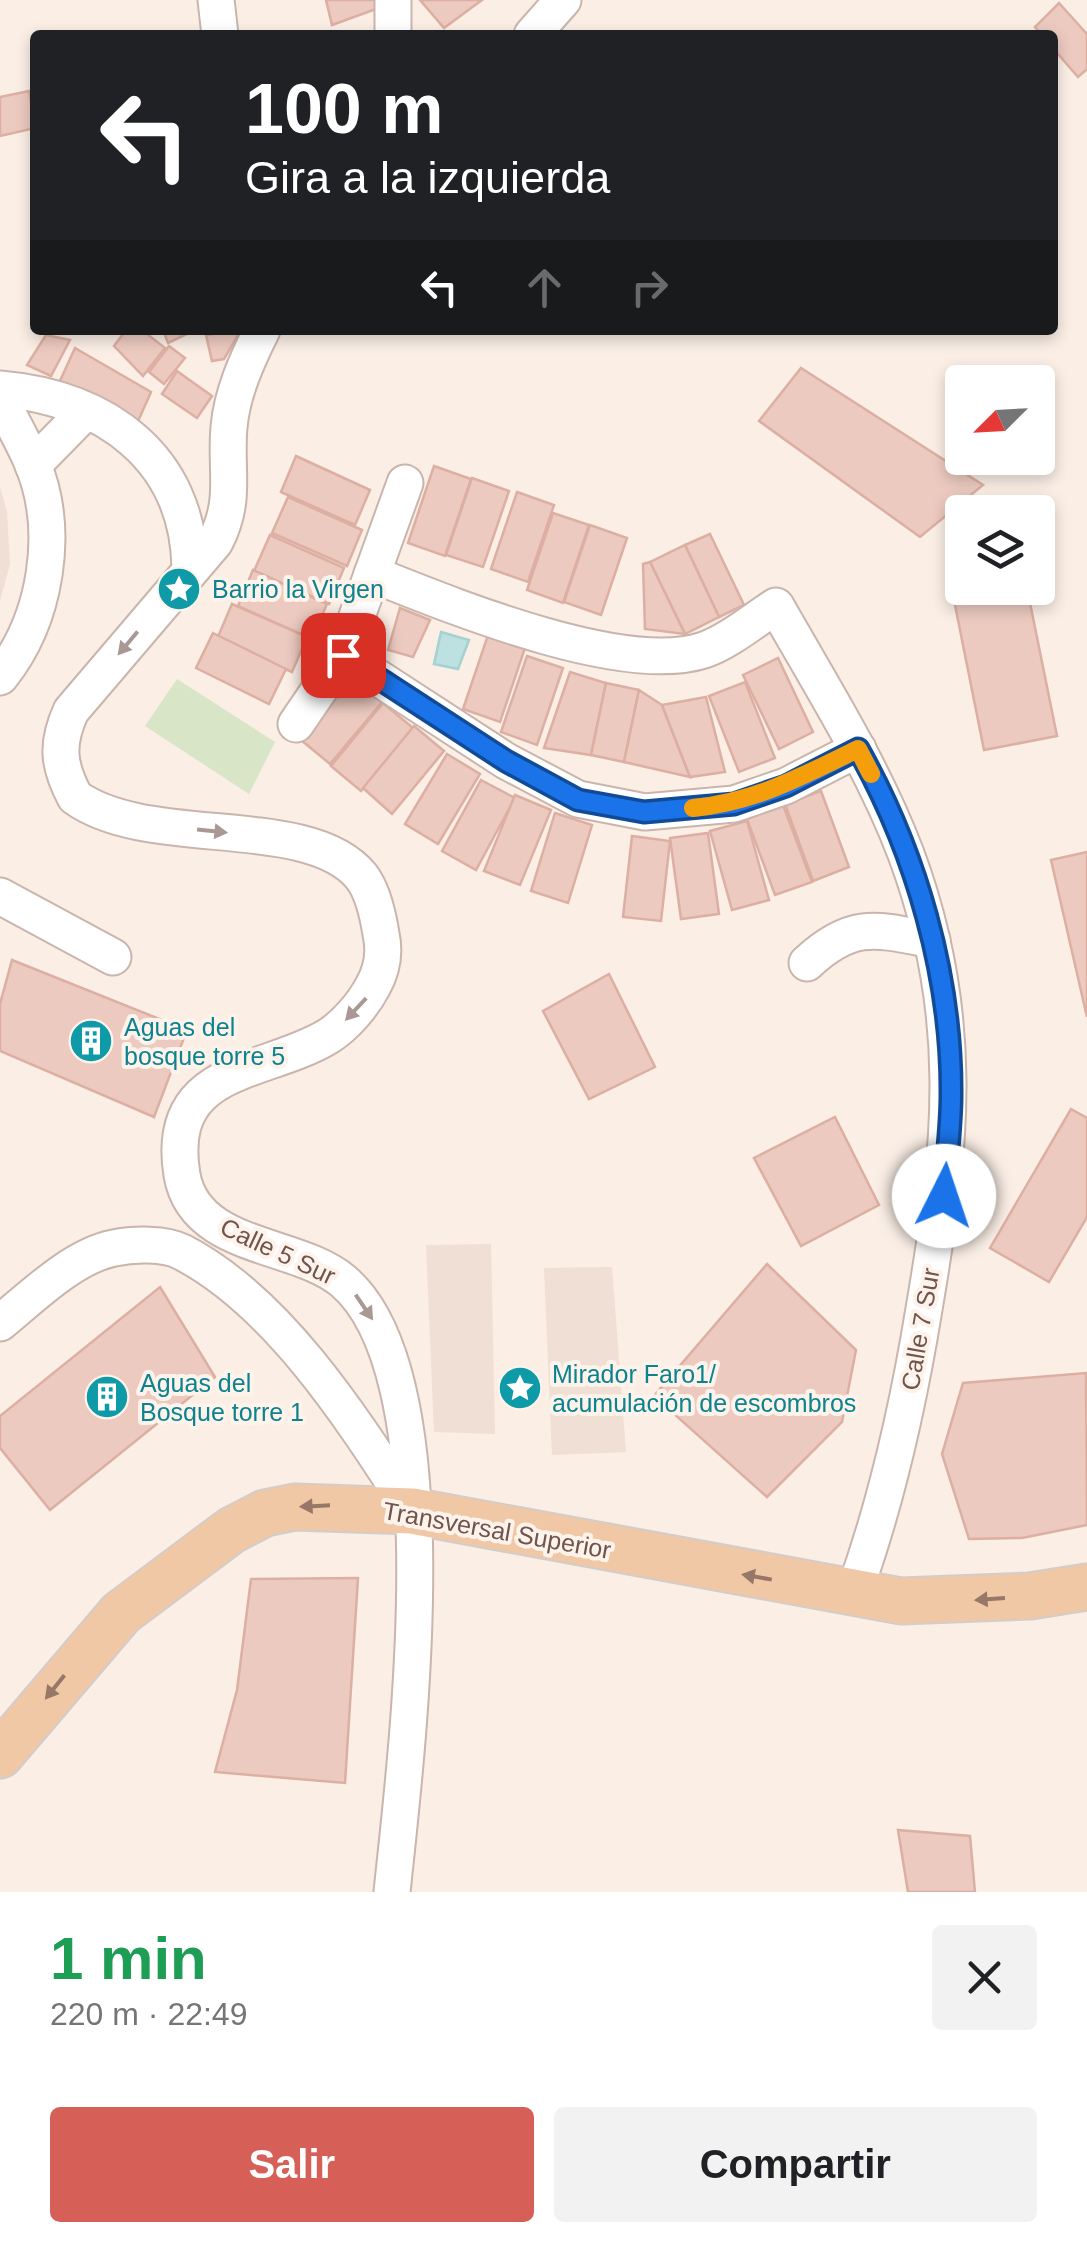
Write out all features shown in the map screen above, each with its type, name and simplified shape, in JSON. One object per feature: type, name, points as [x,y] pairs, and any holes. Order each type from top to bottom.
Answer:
[{"type":"main road","name":"Transversal Superior","points":[[0,1754],[121,1614],[232,1530],[265,1513],[295,1507],[412,1511],[853,1596],[955,1602],[1087,1587]]},
{"type":"street","points":[[216,0],[219,30]]},
{"type":"street","points":[[393,0],[393,30]]},
{"type":"street","points":[[536,30],[563,0]]},
{"type":"street","name":"Calle 5 Sur","points":[[254,337],[229,426],[228,516],[215,542],[71,711],[60,734],[58,756],[74,797],[92,810],[117,820],[294,842],[360,874],[372,897],[384,948],[378,976],[368,996],[326,1037],[220,1078],[194,1101],[184,1132],[182,1177],[200,1210],[222,1228],[244,1240],[314,1263],[343,1281],[367,1308],[396,1385],[412,1511],[417,1622],[392,1892]]},
{"type":"street","points":[[0,389],[52,398],[86,411],[128,436],[157,460],[176,491],[190,532],[190,568]]},
{"type":"street","points":[[0,399],[34,465],[46,536],[44,575],[26,639],[0,677]]},
{"type":"street","points":[[34,465],[86,411]]},
{"type":"street","points":[[296,724],[343,655],[405,483]]},
{"type":"street","name":"Calle 7 Sur","points":[[372,574],[485,617],[575,644],[631,655],[703,650],[776,606],[864,759],[906,855],[932,940],[947,1013],[951,1096],[944,1196],[896,1459],[853,1596]]},
{"type":"street","points":[[343,655],[506,761],[578,800],[644,812],[734,804],[864,759]]},
{"type":"street","points":[[0,896],[113,957]]},
{"type":"street","points":[[807,963],[832,940],[854,930],[886,930],[932,940]]},
{"type":"street","points":[[0,1323],[44,1287],[111,1248],[180,1250],[277,1326],[341,1400],[412,1511]]},
{"type":"street","points":[[341,1400],[396,1385]]},
{"type":"shaded area","points":[[0,487],[7,512],[10,564],[0,601]]},
{"type":"shaded area","points":[[491,1244],[495,1434],[434,1432],[426,1245]]},
{"type":"shaded area","points":[[612,1267],[626,1452],[552,1455],[544,1268]]},
{"type":"green space","points":[[177,679],[275,742],[249,794],[145,726]]},
{"type":"water","points":[[441,632],[469,640],[458,669],[434,664]]},
{"type":"building","points":[[326,0],[385,0],[387,5],[332,25]]},
{"type":"building","points":[[420,0],[482,0],[444,28]]},
{"type":"building","points":[[1059,3],[1087,34],[1087,69],[1078,77],[1058,54],[1058,30],[1035,27]]},
{"type":"building","points":[[29,91],[30,129],[0,136],[0,97]]},
{"type":"building","points":[[46,335],[70,340],[51,376],[27,365]]},
{"type":"building","points":[[122,335],[148,335],[165,348],[143,376],[114,346]]},
{"type":"building","points":[[165,335],[185,335],[168,343]]},
{"type":"building","points":[[206,335],[238,335],[224,359],[212,361]]},
{"type":"building","points":[[169,346],[185,358],[164,384],[149,372]]},
{"type":"building","points":[[75,348],[151,392],[135,428],[59,383]]},
{"type":"building","points":[[801,368],[945,461],[945,475],[967,475],[983,485],[971,495],[945,495],[945,516],[920,537],[759,421]]},
{"type":"building","points":[[177,371],[212,396],[197,418],[162,394]]},
{"type":"building","points":[[296,456],[370,490],[355,525],[281,492]]},
{"type":"building","points":[[434,466],[471,479],[445,556],[408,543]]},
{"type":"building","points":[[472,478],[509,491],[483,567],[446,555]]},
{"type":"building","points":[[517,492],[554,505],[528,582],[491,569]]},
{"type":"building","points":[[288,497],[362,530],[347,566],[272,533]]},
{"type":"building","points":[[553,513],[589,525],[563,603],[527,590]]},
{"type":"building","points":[[590,525],[627,538],[601,615],[564,602]]},
{"type":"building","points":[[710,534],[744,605],[719,617],[685,545]]},
{"type":"building","points":[[270,535],[344,568],[329,604],[254,571]]},
{"type":"building","points":[[685,545],[719,617],[685,634],[650,562]]},
{"type":"building","points":[[650,562],[685,634],[645,629],[643,564]]},
{"type":"building","points":[[253,570],[327,604],[312,639],[238,606]]},
{"type":"building","points":[[232,604],[307,637],[292,672],[217,639]]},
{"type":"building","points":[[955,605],[1030,605],[1057,736],[984,750]]},
{"type":"building","points":[[400,608],[430,620],[413,657],[388,650]]},
{"type":"building","points":[[489,632],[526,645],[500,722],[463,709]]},
{"type":"building","points":[[213,633],[286,669],[269,704],[196,668]]},
{"type":"building","points":[[527,656],[563,668],[537,745],[501,732]]},
{"type":"building","points":[[778,658],[813,732],[779,749],[743,675]]},
{"type":"building","points":[[570,672],[606,683],[591,755],[544,748]]},
{"type":"building","points":[[352,677],[382,702],[330,764],[301,740]]},
{"type":"building","points":[[745,682],[775,758],[739,772],[709,696]]},
{"type":"building","points":[[606,683],[639,690],[624,762],[591,755]]},
{"type":"building","points":[[639,690],[662,705],[690,777],[624,762]]},
{"type":"building","points":[[706,697],[725,772],[690,777],[662,705]]},
{"type":"building","points":[[383,703],[413,728],[361,791],[331,766]]},
{"type":"building","points":[[414,726],[444,751],[392,814],[363,788]]},
{"type":"building","points":[[447,754],[480,774],[438,844],[405,824]]},
{"type":"building","points":[[481,780],[515,798],[476,870],[442,851]]},
{"type":"building","points":[[821,791],[849,867],[813,881],[785,804]]},
{"type":"building","points":[[515,795],[551,810],[520,885],[484,871]]},
{"type":"building","points":[[783,805],[812,882],[775,895],[747,819]]},
{"type":"building","points":[[555,813],[592,825],[568,903],[531,891]]},
{"type":"building","points":[[747,821],[769,900],[732,910],[710,831]]},
{"type":"building","points":[[708,833],[719,914],[681,919],[670,838]]},
{"type":"building","points":[[632,836],[670,841],[661,921],[623,917]]},
{"type":"building","points":[[1087,852],[1087,1017],[1051,860]]},
{"type":"building","name":"Aguas del bosque torre 5","points":[[12,960],[187,1030],[154,1117],[0,1051],[0,1004]]},
{"type":"building","points":[[609,974],[655,1067],[589,1099],[543,1011]]},
{"type":"building","points":[[1071,1109],[1087,1118],[1087,1217],[1049,1282],[990,1248]]},
{"type":"building","points":[[835,1117],[879,1205],[801,1246],[754,1158]]},
{"type":"building","points":[[767,1264],[856,1350],[842,1422],[767,1497],[654,1396]]},
{"type":"building","name":"Aguas del Bosque torre 1","points":[[160,1287],[215,1377],[50,1510],[0,1448],[0,1416]]},
{"type":"building","points":[[1086,1373],[1087,1525],[1022,1538],[969,1539],[942,1454],[963,1383]]},
{"type":"building","points":[[358,1578],[345,1783],[215,1772],[237,1690],[251,1579]]},
{"type":"building","points":[[898,1830],[970,1836],[975,1892],[908,1892]]},
{"type":"slow traffic","points":[[693,808],[734,804],[786,786],[858,749],[871,774]]},
{"type":"place","name":"Barrio la Virgen","points":[[179,589]]},
{"type":"place","name":"Aguas del bosque torre 5","points":[[91,1041]]},
{"type":"place","name":"Mirador Faro1/ acumulación de escombros","points":[[520,1388]]},
{"type":"place","name":"Aguas del Bosque torre 1","points":[[107,1397]]},
{"type":"route","points":[[343,655],[506,761],[578,800],[644,812],[734,804],[786,786],[858,749],[906,855],[932,940],[947,1013],[951,1096],[944,1196]]}]
